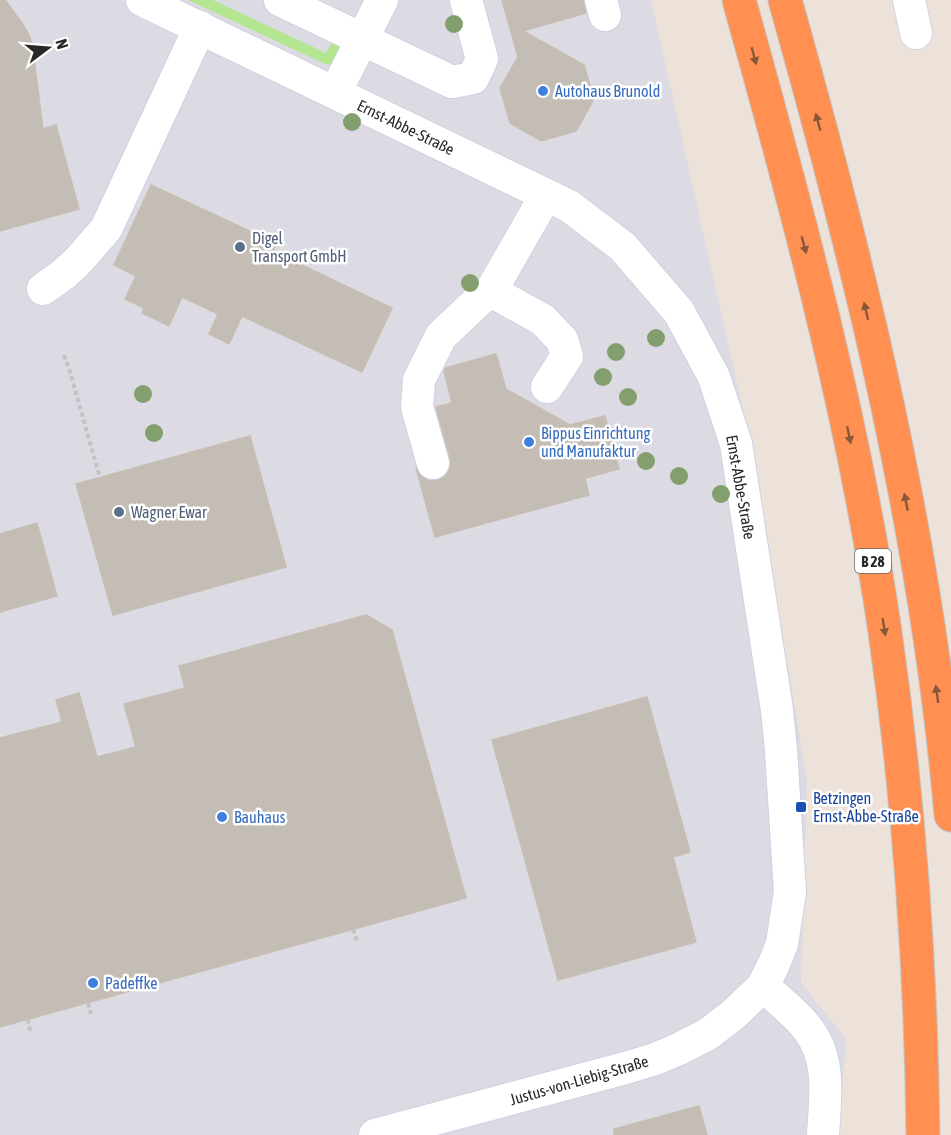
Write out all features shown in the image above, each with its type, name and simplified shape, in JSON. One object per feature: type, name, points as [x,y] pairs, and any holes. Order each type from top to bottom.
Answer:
[{"type":"highway","name":"B 28","points":[[739,0],[836,374],[885,630],[900,743],[912,873],[922,1066],[923,1135]]},
{"type":"highway","name":"B 28","points":[[785,0],[857,276],[885,395],[928,623],[951,815]]},
{"type":"street","name":"Ernst-Abbe-Straße","points":[[142,0],[569,206],[623,247],[680,312],[714,377],[736,444],[777,710],[790,892],[782,944],[763,986]]},
{"type":"street","points":[[280,0],[452,81],[474,78],[482,59],[466,0]]},
{"type":"street","points":[[335,93],[382,0]]},
{"type":"street","points":[[909,0],[916,33]]},
{"type":"street","points":[[43,289],[71,267],[106,229],[200,27]]},
{"type":"street","points":[[433,463],[417,407],[419,380],[441,336],[491,291],[546,195]]},
{"type":"street","points":[[491,291],[543,320],[562,340],[567,356],[547,387]]},
{"type":"street","points":[[763,986],[806,1027],[823,1058],[826,1080],[823,1135]]},
{"type":"street","name":"Justus-von-Liebig-Straße","points":[[375,1135],[629,1068],[655,1059],[708,1034],[734,1014],[763,986]]},
{"type":"path","points":[[64,356],[100,477]]},
{"type":"path","points":[[353,929],[357,941]]},
{"type":"path","points":[[88,1003],[91,1014]]},
{"type":"path","points":[[27,1019],[30,1031]]},
{"type":"shaded area","points":[[0,0],[651,0],[749,437],[807,780],[801,983],[846,1039],[839,1135],[0,1135]]},
{"type":"green space","points":[[188,0],[213,0],[326,53],[334,38],[342,45],[335,62],[331,65],[325,64]]},
{"type":"building","points":[[0,0],[5,0],[30,37],[43,129],[56,125],[79,209],[0,231]]},
{"type":"building","points":[[502,0],[584,0],[586,13],[523,31],[584,65],[594,99],[576,131],[541,141],[510,123],[500,88],[518,57]]},
{"type":"building","points":[[151,185],[256,234],[258,231],[278,240],[273,251],[392,308],[362,372],[242,316],[229,344],[209,334],[218,314],[182,297],[169,326],[142,313],[144,308],[125,299],[136,276],[114,265]]},
{"type":"building","name":"Bippus Einrichtung und Manufaktur","points":[[496,354],[506,389],[570,425],[605,416],[619,469],[585,478],[589,495],[435,537],[416,468],[421,476],[429,481],[438,480],[446,475],[450,468],[450,458],[436,407],[452,403],[445,368]]},
{"type":"building","points":[[250,436],[286,567],[113,615],[76,484]]},
{"type":"building","points":[[37,523],[57,596],[0,612],[0,534]]},
{"type":"building","name":"Bauhaus","points":[[366,615],[392,630],[466,898],[0,1027],[0,738],[62,722],[56,700],[79,693],[97,757],[136,747],[124,704],[185,688],[179,666]]},
{"type":"building","points":[[647,697],[690,852],[673,857],[696,942],[558,980],[492,740]]},
{"type":"building","points":[[699,1106],[707,1135],[614,1135],[614,1129]]},
{"type":"place","name":"Autohaus Brunold","points":[[543,91]]},
{"type":"place","name":"Digel Transport GmbH","points":[[240,247]]},
{"type":"place","name":"Bippus Einrichtung und Manufaktur","points":[[529,442]]},
{"type":"place","name":"Wagner Ewar","points":[[119,512]]},
{"type":"place","name":"Betzingen Ernst-Abbe-Straße","points":[[801,807]]},
{"type":"place","name":"Bauhaus","points":[[222,817]]},
{"type":"place","name":"Padeffke","points":[[93,983]]}]
